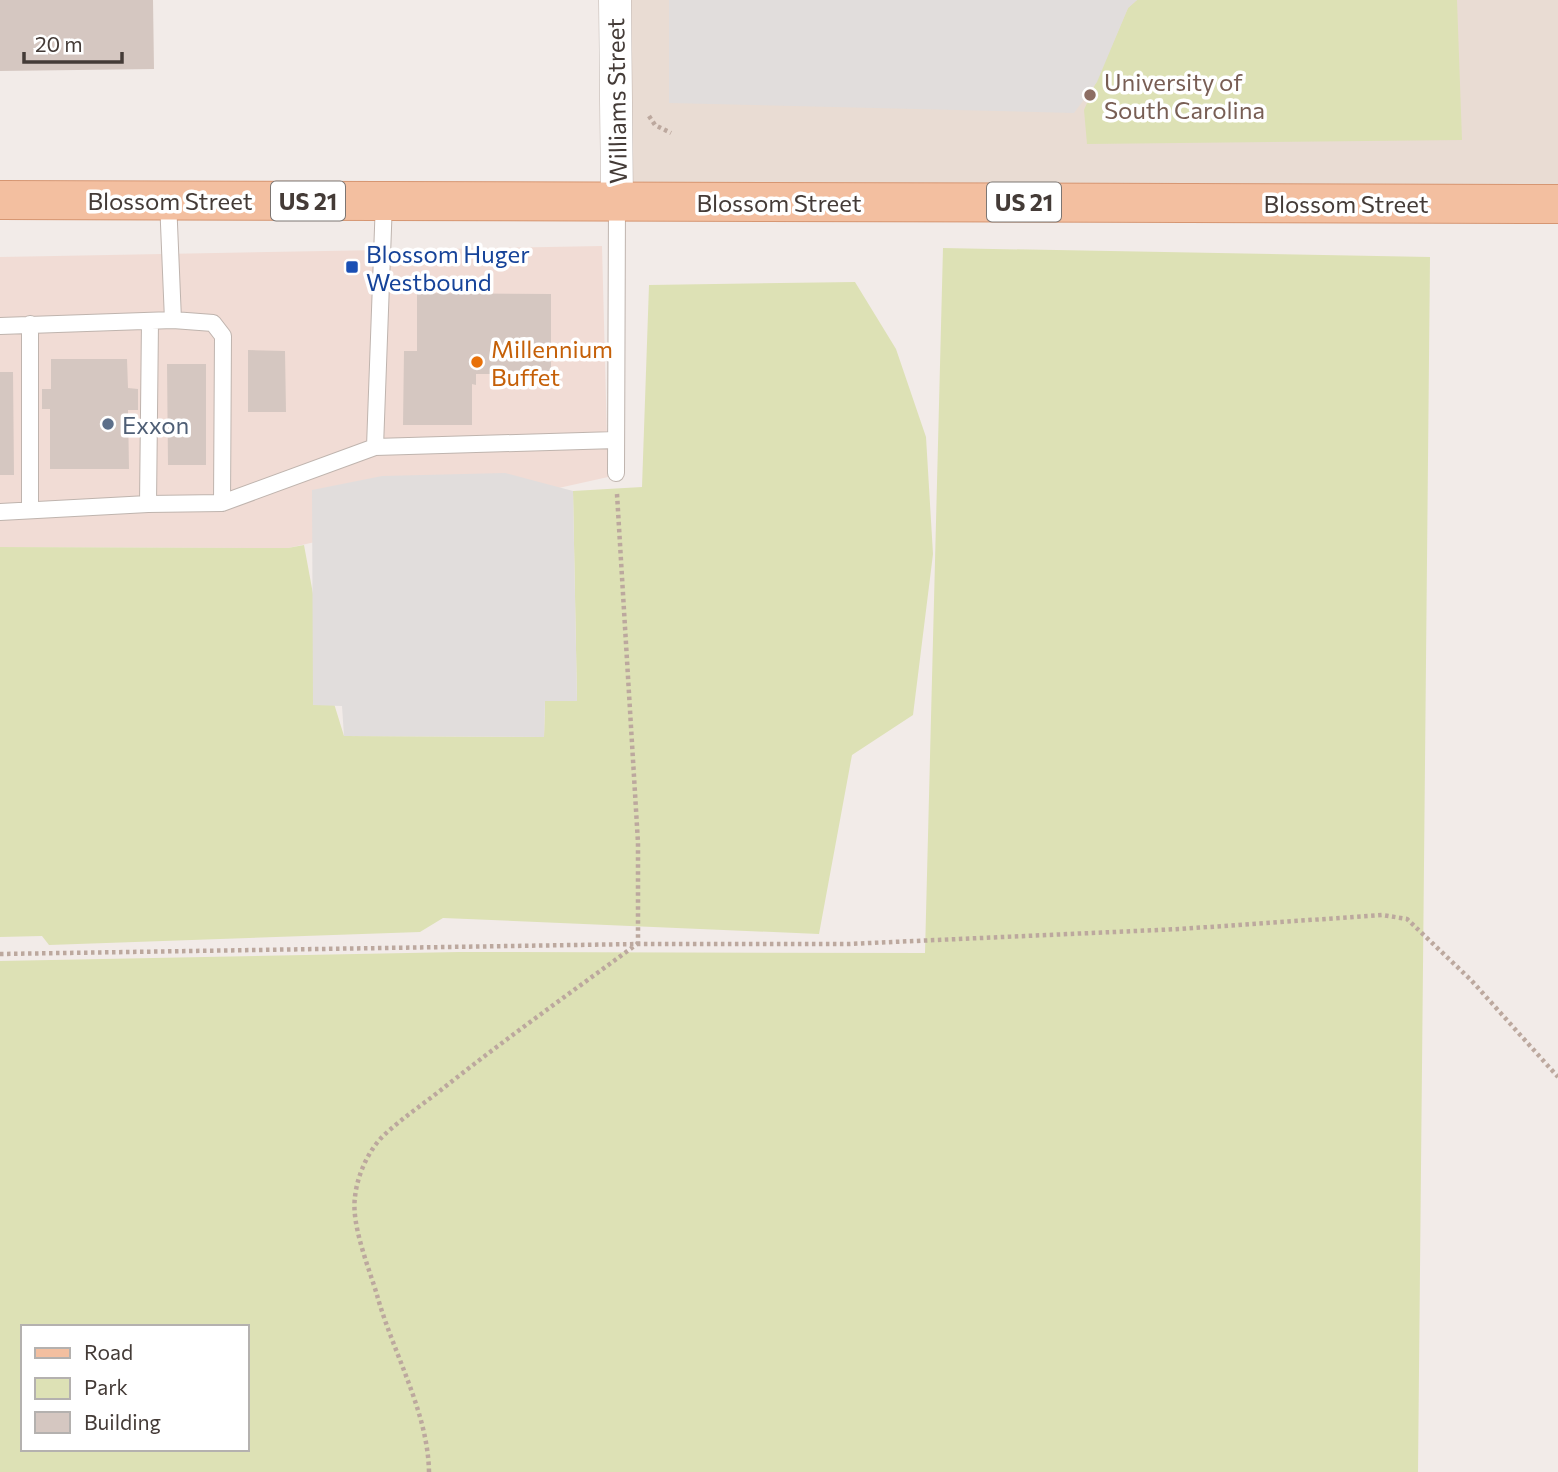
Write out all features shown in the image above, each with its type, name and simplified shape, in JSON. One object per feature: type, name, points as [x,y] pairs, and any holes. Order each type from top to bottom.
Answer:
[{"type":"main road","name":"Blossom Street","points":[[0,200],[1558,204]]},
{"type":"street","name":"Williams Street","points":[[615,0],[617,201]]},
{"type":"lane","points":[[168,200],[173,320]]},
{"type":"lane","points":[[375,447],[384,201]]},
{"type":"lane","points":[[616,473],[617,201]]},
{"type":"lane","points":[[0,326],[173,320],[213,323],[223,336],[222,503]]},
{"type":"lane","points":[[148,504],[150,321]]},
{"type":"lane","points":[[30,324],[30,510]]},
{"type":"lane","points":[[0,512],[222,503],[375,447],[616,440]]},
{"type":"path","points":[[647,109],[655,125],[671,134]]},
{"type":"path","points":[[616,473],[638,844],[638,944]]},
{"type":"path","points":[[0,954],[638,944],[848,944],[1180,929],[1382,915],[1407,919],[1471,979],[1558,1077]]},
{"type":"path","points":[[429,1472],[429,1453],[423,1425],[385,1325],[356,1220],[354,1199],[360,1174],[369,1154],[383,1136],[483,1057],[638,944]]},
{"type":"shaded area","name":"University of South Carolina","points":[[621,0],[1558,0],[1558,190],[624,202]]},
{"type":"shaded area","points":[[669,0],[1137,0],[1128,8],[1097,82],[1074,113],[669,103]]},
{"type":"shaded area","points":[[602,246],[608,477],[288,548],[0,547],[0,257]]},
{"type":"shaded area","points":[[505,473],[573,491],[577,701],[545,701],[544,737],[344,736],[342,706],[313,705],[312,490],[382,476]]},
{"type":"green space","points":[[1137,0],[1457,0],[1462,140],[1087,144],[1084,110],[1128,8]]},
{"type":"green space","points":[[943,248],[1430,257],[1418,1472],[0,1472],[0,961],[459,952],[925,953]]},
{"type":"green space","points":[[855,282],[896,349],[926,437],[933,554],[913,715],[852,755],[819,934],[443,918],[420,932],[49,945],[42,936],[0,937],[0,547],[288,548],[304,545],[332,697],[344,736],[544,737],[545,701],[577,701],[573,491],[642,487],[649,285]]},
{"type":"building","points":[[0,0],[153,0],[154,69],[0,71]]},
{"type":"building","name":"Millennium Buffet","points":[[417,293],[551,294],[551,374],[476,374],[476,385],[472,384],[472,425],[403,425],[404,351],[417,351]]},
{"type":"building","points":[[248,350],[285,351],[286,412],[248,412]]},
{"type":"building","points":[[51,359],[127,359],[128,388],[138,389],[138,410],[128,410],[129,469],[50,469],[50,409],[42,409],[42,389],[51,389]]},
{"type":"building","points":[[167,364],[206,364],[206,465],[168,465]]},
{"type":"building","points":[[0,372],[13,372],[14,475],[0,475]]},
{"type":"place","name":"University of South Carolina","points":[[1090,95]]},
{"type":"place","name":"Blossom Huger Westbound","points":[[352,267]]},
{"type":"place","name":"Millennium Buffet","points":[[477,362]]},
{"type":"place","name":"Exxon","points":[[108,424]]}]
